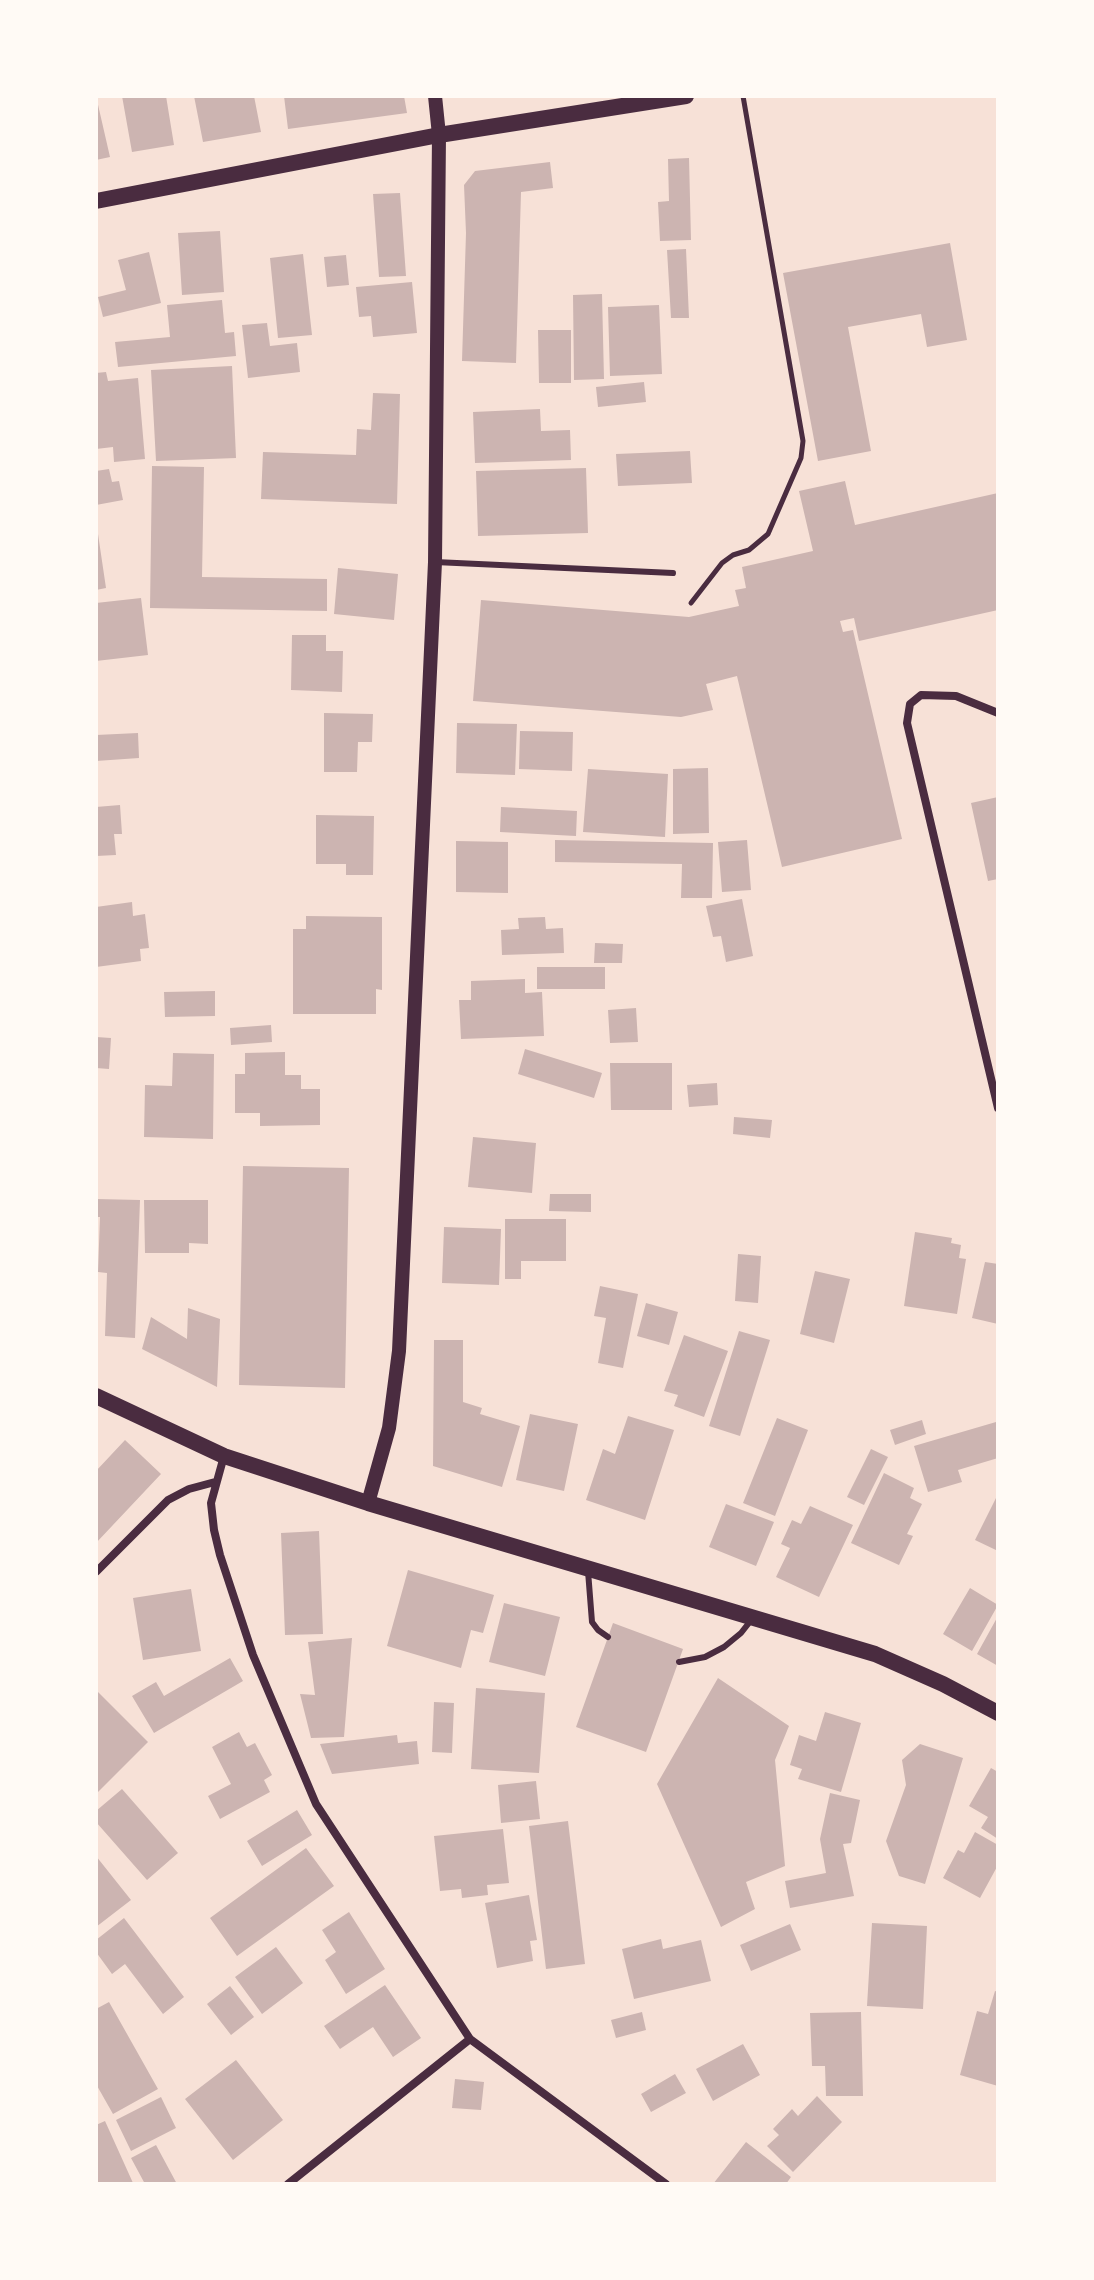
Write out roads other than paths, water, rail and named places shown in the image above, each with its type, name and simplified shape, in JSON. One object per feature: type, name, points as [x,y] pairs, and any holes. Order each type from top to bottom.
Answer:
[{"type":"main road","points":[[96,201],[439,135],[686,96]]},
{"type":"main road","points":[[96,1396],[224,1456],[368,1503],[875,1654],[998,1713]]},
{"type":"street","points":[[368,1503],[389,1428],[399,1351],[435,562],[439,135],[435,96]]},
{"type":"street","points":[[998,713],[956,696],[921,695],[910,704],[907,723],[998,1108]]},
{"type":"street","points":[[224,1456],[211,1503],[220,1555],[253,1655],[316,1804],[470,2039],[666,2184]]},
{"type":"street","points":[[96,1572],[168,1500],[189,1489],[215,1482]]},
{"type":"street","points":[[288,2184],[470,2039]]},
{"type":"lane","points":[[435,562],[673,573]]},
{"type":"lane","points":[[588,1568],[592,1622],[608,1637]]},
{"type":"lane","points":[[679,1662],[705,1657],[724,1647],[741,1633],[754,1616]]}]
